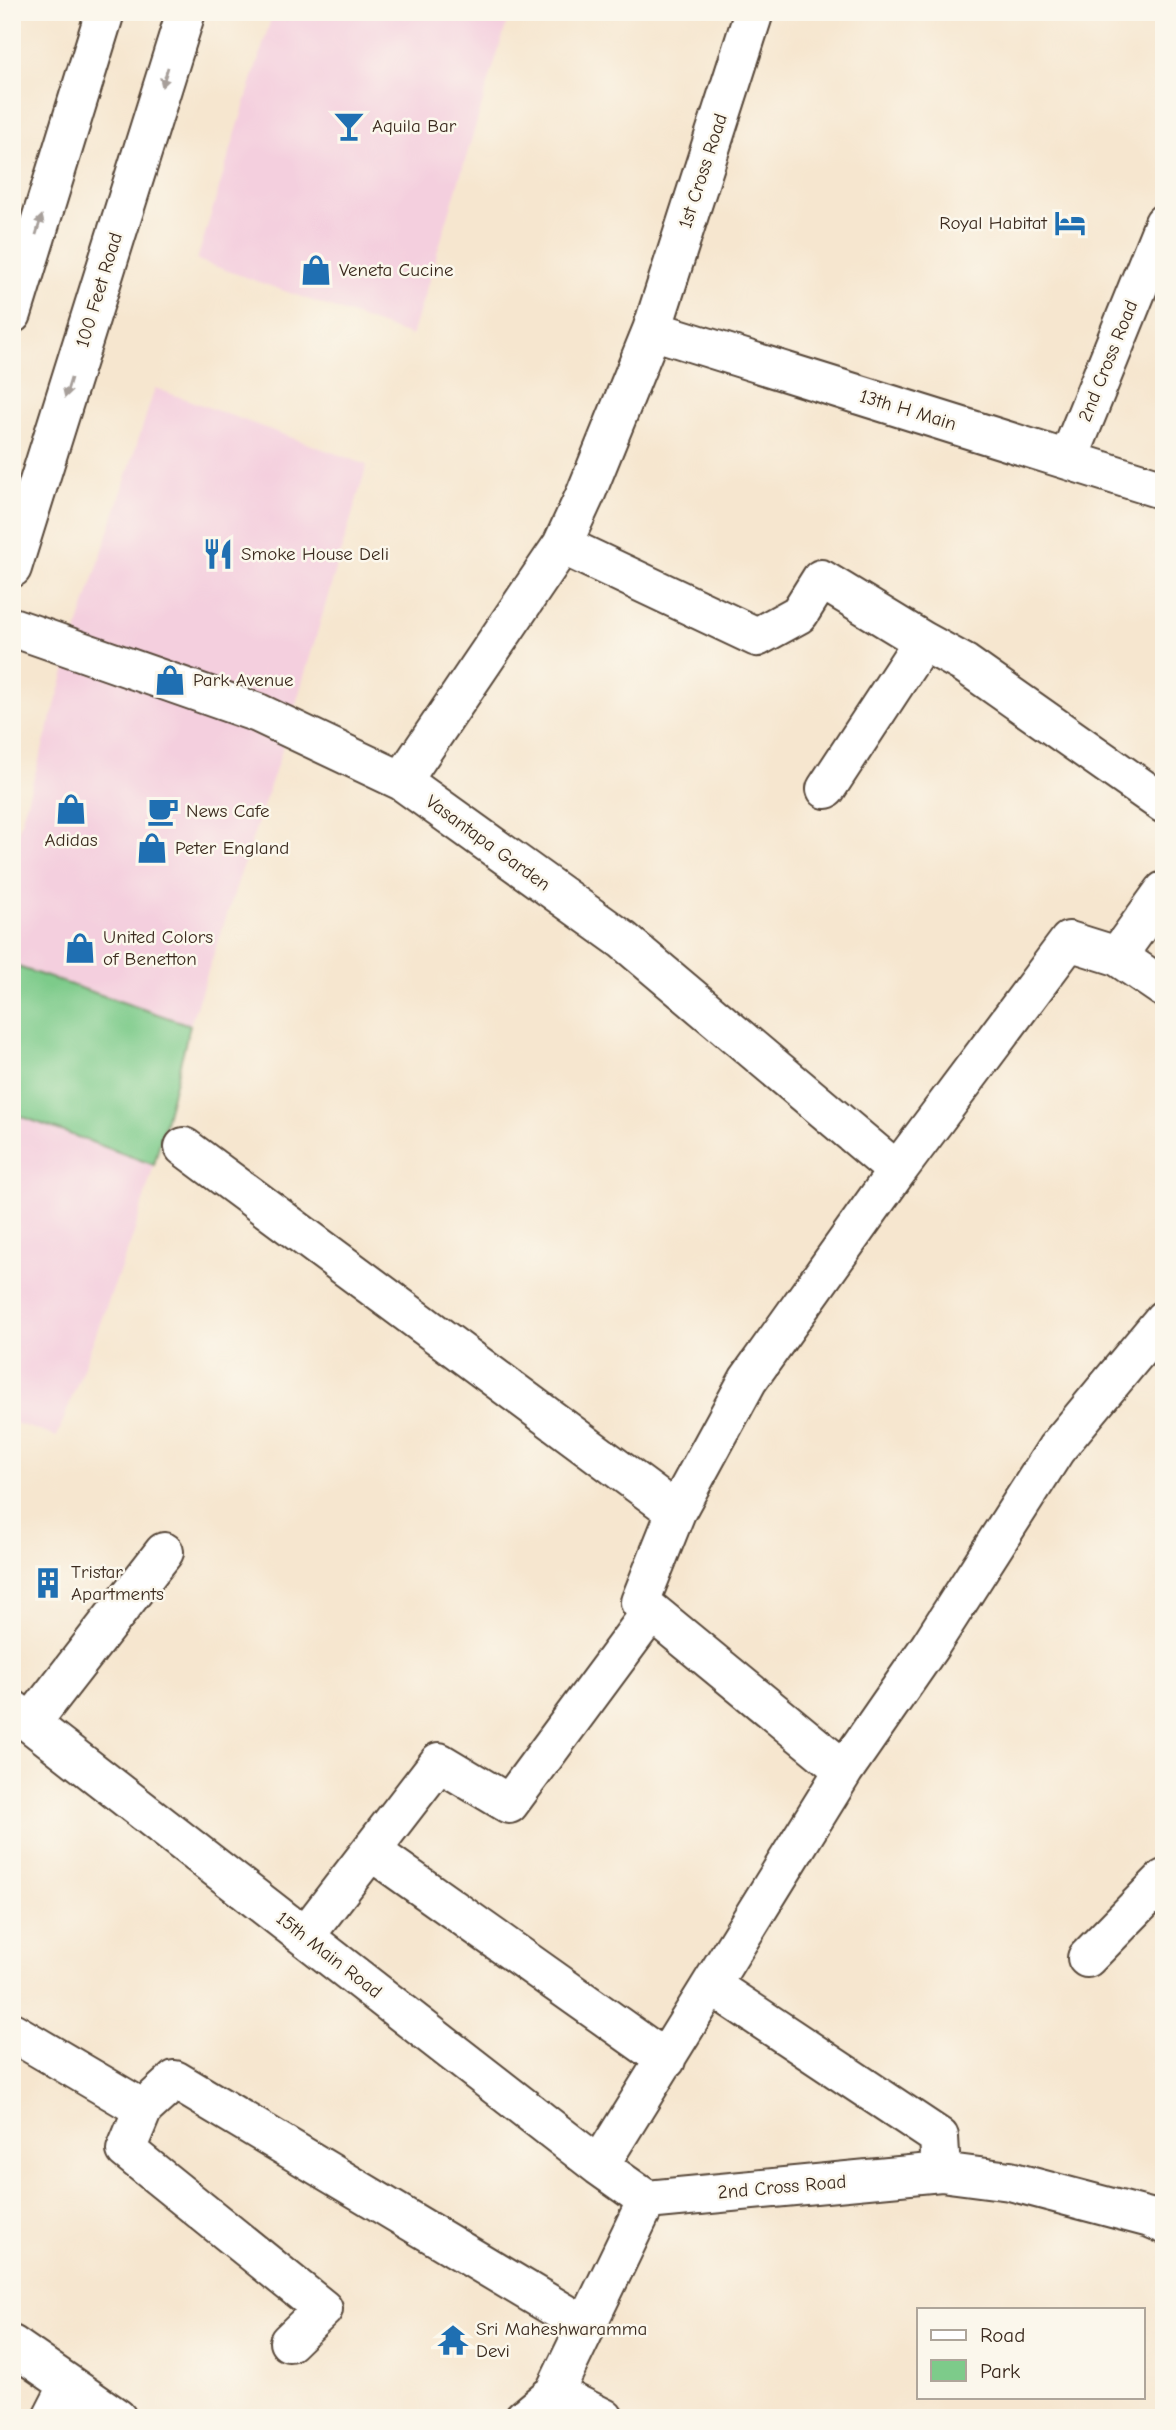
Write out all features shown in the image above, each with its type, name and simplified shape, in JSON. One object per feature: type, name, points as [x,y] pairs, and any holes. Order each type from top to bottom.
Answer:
[{"type":"street","points":[[12,314],[105,12]]},
{"type":"street","name":"100 Feet Road","points":[[12,568],[186,12]]},
{"type":"street","name":"1st Cross Road","points":[[402,781],[562,545],[586,494],[652,330],[754,12]]},
{"type":"street","name":"2nd Cross Road","points":[[1068,460],[1164,223]]},
{"type":"street","name":"13th H Main","points":[[652,330],[1164,490]]},
{"type":"street","points":[[562,545],[757,637],[799,614],[821,579],[965,664],[1164,804]]},
{"type":"street","name":"Vasantapa Garden","points":[[12,628],[258,713],[402,781],[623,940],[897,1171]]},
{"type":"street","points":[[825,789],[923,641]]},
{"type":"street","points":[[1117,956],[1164,891]]},
{"type":"street","points":[[844,1770],[640,1602],[676,1512],[748,1380],[897,1171],[1069,941],[1117,956],[1164,988]]},
{"type":"street","points":[[184,1147],[676,1512]]},
{"type":"street","points":[[599,2166],[844,1770],[930,1646],[1056,1449],[1164,1319]]},
{"type":"street","points":[[22,1716],[164,1552]]},
{"type":"street","points":[[304,1936],[439,1762],[509,1804],[651,1612]]},
{"type":"street","name":"15th Main Road","points":[[22,1716],[599,2166],[647,2200]]},
{"type":"street","points":[[371,1851],[666,2060]]},
{"type":"street","points":[[1087,1958],[1164,1879]]},
{"type":"street","points":[[712,1986],[939,2137],[941,2172]]},
{"type":"street","points":[[12,2032],[143,2109]]},
{"type":"street","points":[[289,2342],[323,2309],[126,2150],[143,2109],[175,2080],[586,2326]]},
{"type":"street","name":"2nd Cross Road","points":[[647,2200],[941,2172],[1010,2181],[1159,2215]]},
{"type":"street","points":[[524,2418],[554,2393],[647,2200]]},
{"type":"street","points":[[12,2345],[61,2401],[117,2418]]},
{"type":"street","points":[[554,2393],[604,2418]]},
{"type":"shaded area","points":[[273,12],[510,12],[412,336],[197,260]]},
{"type":"shaded area","points":[[155,388],[367,465],[284,744],[190,1025],[12,965],[12,852],[80,621]]},
{"type":"shaded area","points":[[12,1113],[154,1165],[134,1233],[57,1437],[12,1422]]},
{"type":"green space","points":[[12,965],[190,1025],[154,1165],[12,1113]]},
{"type":"place","name":"Aquila Bar","points":[[349,126]]},
{"type":"place","name":"Royal Habitat","points":[[1070,223]]},
{"type":"place","name":"Veneta Cucine","points":[[316,270]]},
{"type":"place","name":"Smoke House Deli","points":[[218,554]]},
{"type":"place","name":"Park Avenue","points":[[170,680]]},
{"type":"place","name":"Adidas","points":[[71,809]]},
{"type":"place","name":"News Cafe","points":[[163,811]]},
{"type":"place","name":"Peter England","points":[[152,848]]},
{"type":"place","name":"United Colors of Benetton","points":[[80,948]]},
{"type":"place","name":"Tristar Apartments","points":[[48,1583]]},
{"type":"place","name":"Sri Maheshwaramma Devi","points":[[453,2340]]}]
